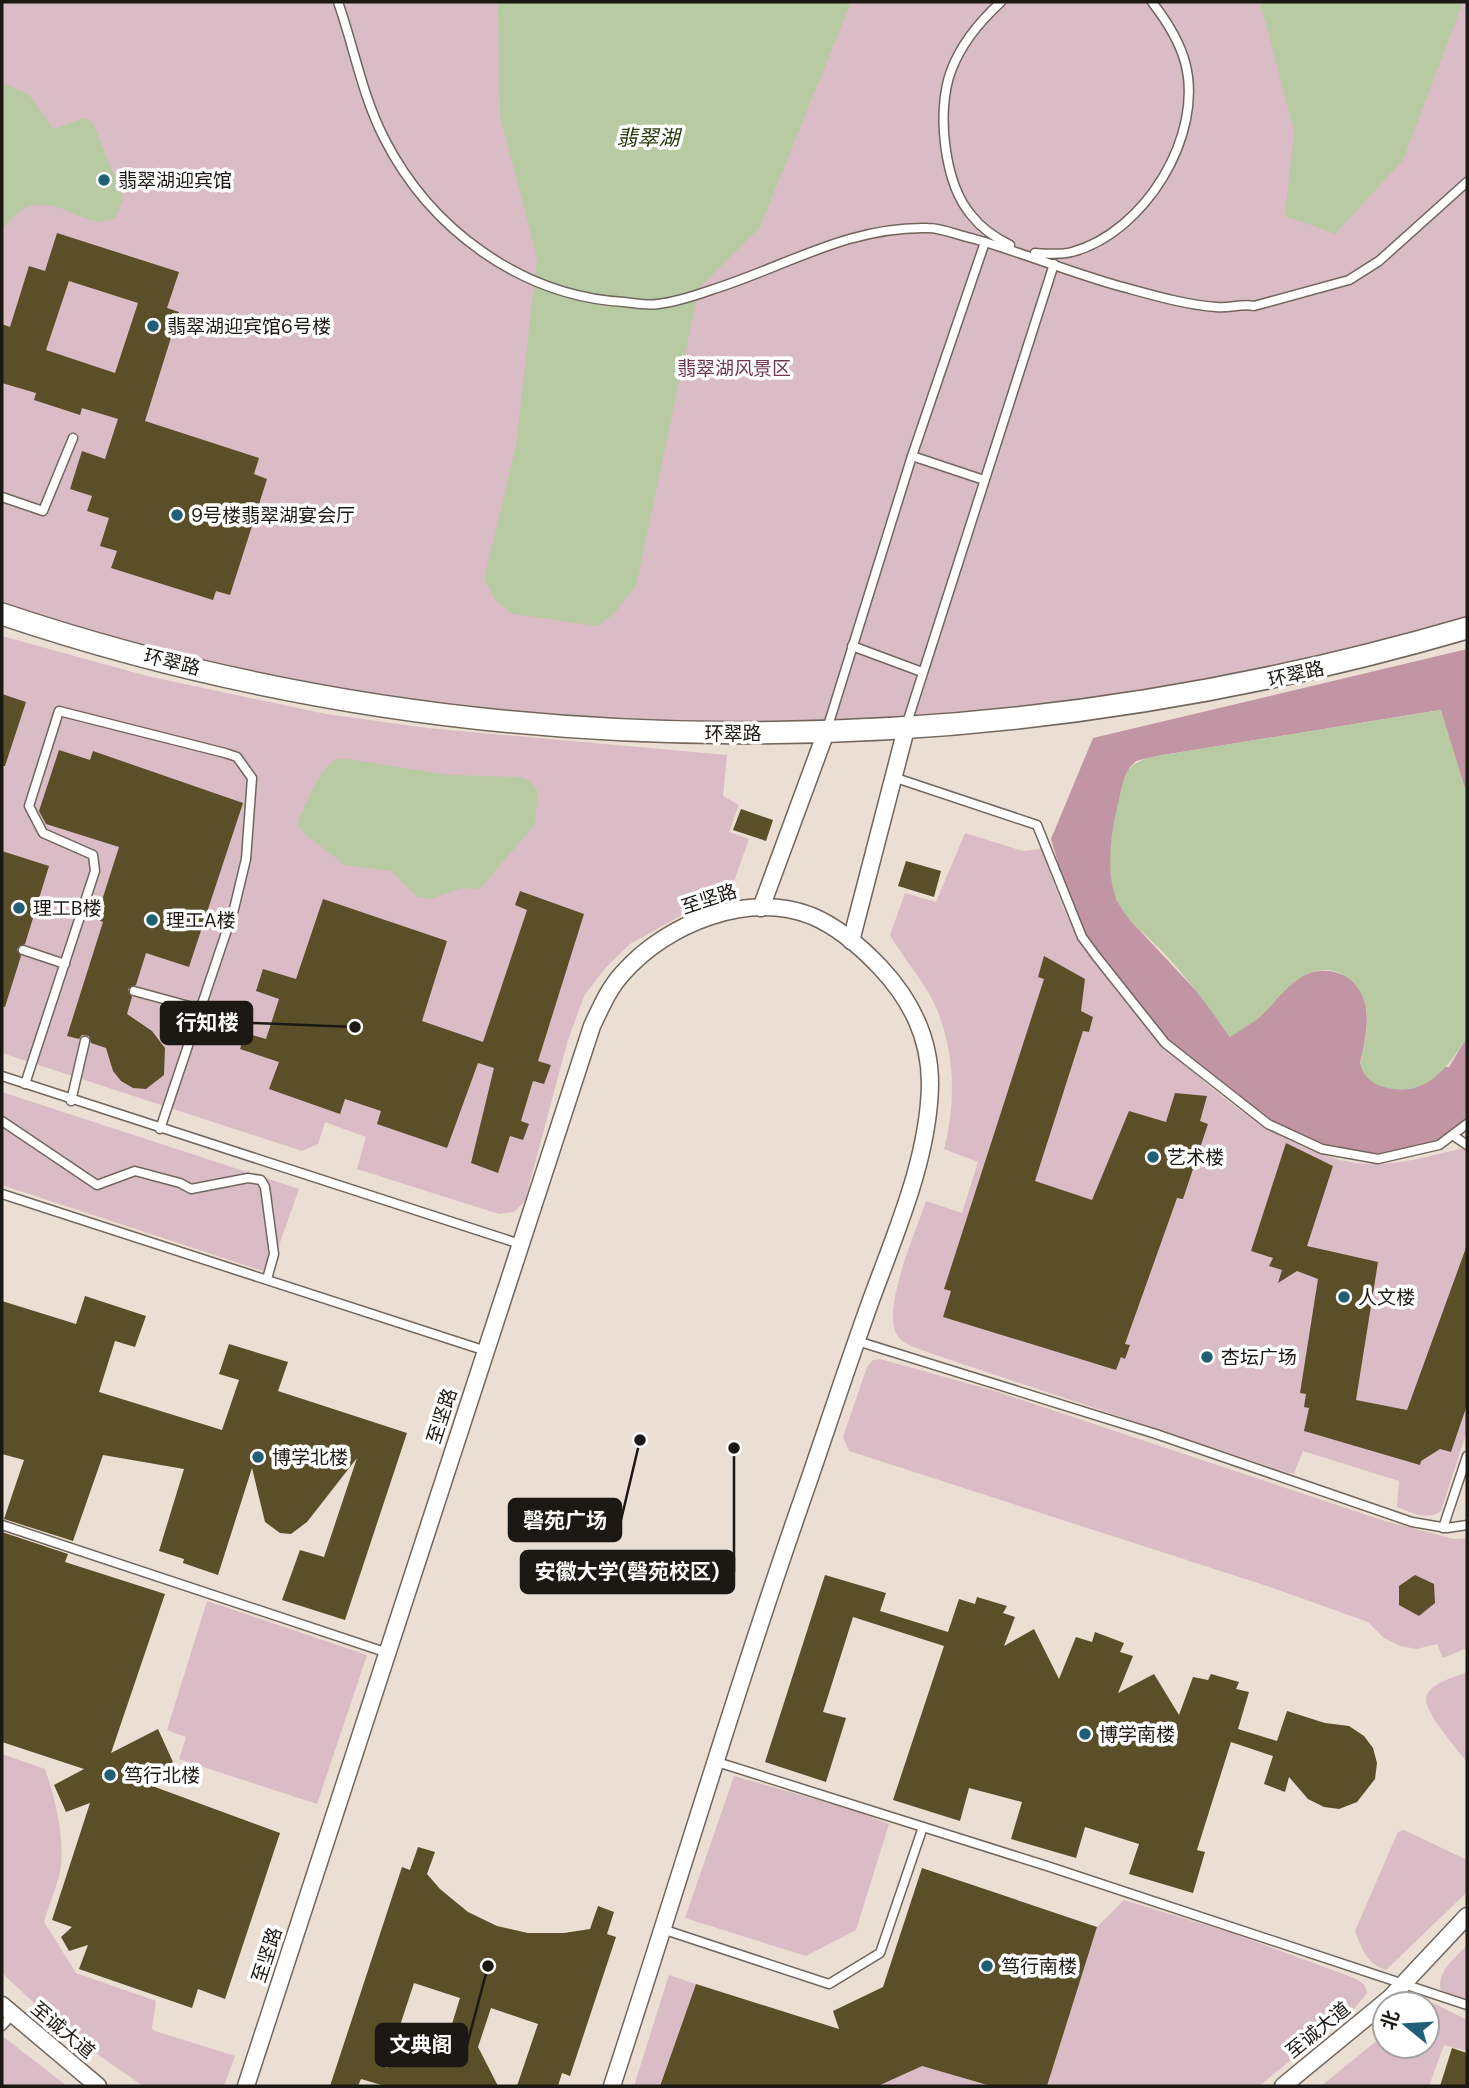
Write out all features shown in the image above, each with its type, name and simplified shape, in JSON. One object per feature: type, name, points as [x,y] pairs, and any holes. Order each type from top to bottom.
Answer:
[{"type":"street","name":"环翠路","points":[[2,614],[186,666],[383,705],[497,720],[636,730],[826,732],[906,729],[1028,719],[1195,694],[1304,672],[1467,628]]},
{"type":"street","points":[[851,941],[906,729]]},
{"type":"street","points":[[761,908],[826,732]]},
{"type":"street","name":"至坚路","points":[[246,2086],[592,1026],[611,988],[637,958],[667,937],[718,914],[747,907],[787,909],[815,917],[851,941],[900,988],[914,1011],[924,1038],[930,1081],[927,1124],[906,1200],[857,1340],[612,2086]]},
{"type":"street","name":"至诚大道","points":[[1283,2086],[1403,1984],[1467,1916]]},
{"type":"street","name":"至诚大道","points":[[5,2015],[98,2086]]},
{"type":"lane","points":[[338,2],[366,96],[384,138],[401,167],[448,223],[515,274],[545,286],[601,301],[655,305],[716,289],[836,240],[881,230],[931,228],[1024,252],[1071,253],[1112,233],[1163,182],[1184,125],[1188,97],[1186,63],[1169,25],[1152,2]]},
{"type":"lane","points":[[1001,2],[969,37],[950,72],[944,139],[952,178],[970,215],[993,236],[1054,264],[1119,286],[1218,308],[1273,303],[1349,280],[1379,261],[1467,182]]},
{"type":"lane","points":[[826,732],[912,456],[985,242]]},
{"type":"lane","points":[[906,729],[1054,264]]},
{"type":"lane","points":[[2,497],[43,511],[73,438]]},
{"type":"lane","points":[[912,456],[984,480]]},
{"type":"lane","points":[[852,646],[922,672]]},
{"type":"lane","points":[[25,1084],[96,860],[93,855],[43,833],[29,806],[59,711],[237,757],[252,778],[246,859],[233,909],[160,1129]]},
{"type":"lane","points":[[893,778],[1037,825],[1082,937],[1096,956],[1165,1043],[1268,1124],[1322,1149],[1378,1159],[1426,1150],[1454,1136],[1467,1124]]},
{"type":"lane","points":[[23,950],[65,964]]},
{"type":"lane","points":[[134,991],[200,1009]]},
{"type":"lane","points":[[71,1101],[85,1041]]},
{"type":"lane","points":[[2,1076],[71,1101],[520,1244]]},
{"type":"lane","points":[[2,1121],[97,1185],[135,1171],[180,1183],[191,1189],[243,1178],[261,1180],[265,1187],[274,1254],[267,1279]]},
{"type":"lane","points":[[1454,1136],[1467,1145]]},
{"type":"lane","points":[[2,1194],[486,1351]]},
{"type":"lane","points":[[857,1340],[1133,1427],[1412,1522],[1443,1528],[1467,1525]]},
{"type":"lane","points":[[1443,1528],[1467,1456]]},
{"type":"lane","points":[[2,1525],[388,1653]]},
{"type":"lane","points":[[717,1762],[1467,2006]]},
{"type":"lane","points":[[662,1929],[830,1984],[880,1953],[923,1827]]},
{"type":"green space","name":"翡翠湖风景区","points":[[2,2],[1467,2],[1467,628],[1250,684],[761,733],[383,705],[2,614]]},
{"type":"green space","points":[[2,636],[147,676],[326,714],[427,728],[727,755],[723,796],[739,805],[729,832],[749,839],[732,887],[630,944],[606,967],[584,996],[567,1043],[525,1201],[514,1212],[499,1214],[357,1169],[366,1137],[325,1122],[318,1144],[302,1151],[2,1053]]},
{"type":"green space","points":[[965,833],[1023,851],[1042,849],[1060,899],[1077,935],[1134,1012],[1200,1078],[1275,1132],[1313,1151],[1364,1164],[1392,1163],[1460,1149],[1467,1150],[1467,1431],[1441,1511],[1425,1516],[1397,1507],[1399,1481],[1303,1451],[1294,1473],[1289,1473],[930,1353],[908,1344],[897,1335],[893,1323],[897,1289],[926,1201],[962,1213],[978,1162],[944,1149],[951,1115],[952,1080],[944,1029],[928,992],[890,935],[905,893],[936,902]]},
{"type":"green space","points":[[2,1092],[299,1189],[269,1273],[2,1185]]},
{"type":"green space","points":[[880,1359],[995,1391],[1385,1521],[1454,1539],[1467,1538],[1467,1648],[1443,1658],[1437,1644],[1417,1649],[1400,1646],[1384,1638],[1368,1622],[1267,1586],[849,1451],[843,1437],[867,1367],[873,1360]]},
{"type":"green space","points":[[207,1601],[367,1655],[317,1804],[179,1759],[186,1737],[167,1730]]},
{"type":"green space","points":[[1467,1672],[1467,1762],[1430,1712],[1426,1698],[1437,1684]]},
{"type":"green space","points":[[2,1754],[45,1769],[58,1816],[62,1853],[58,1879],[44,1922],[76,1973],[156,2001],[152,2029],[155,2031],[235,2056],[224,2086],[143,2086],[64,2031],[2,1973]]},
{"type":"green space","points":[[734,1776],[856,1811],[889,1824],[856,1930],[806,1956],[685,1918]]},
{"type":"green space","points":[[1404,1830],[1467,1860],[1467,1892],[1386,1970],[1369,1959],[1355,1931],[1398,1832]]},
{"type":"green space","points":[[1124,1900],[1232,1933],[1354,1978],[1364,1984],[1367,1993],[1354,2009],[1259,2086],[1047,2086],[1097,1927]]},
{"type":"green space","points":[[1467,1945],[1467,2001],[1441,1990],[1441,1977],[1448,1965]]},
{"type":"green space","points":[[669,1975],[696,1984],[660,2086],[634,2086]]},
{"type":"green space","points":[[1441,2007],[1467,2020],[1467,2051],[1444,2045],[1441,2053]]},
{"type":"green space","points":[[5,2038],[67,2086],[2,2086],[2,2039]]},
{"type":"green space","points":[[1371,2045],[1371,2060],[1439,2060],[1429,2086],[1321,2086]]},
{"type":"green space","points":[[909,2062],[991,2086],[878,2086],[911,2071]]},
{"type":"shaded area","points":[[1467,649],[1467,795],[1440,710],[1157,756],[1136,761],[1129,768],[1116,899],[1130,920],[1201,996],[1230,1037],[1292,983],[1310,973],[1324,971],[1351,979],[1364,999],[1367,1025],[1360,1064],[1449,1067],[1467,1037],[1467,1124],[1454,1136],[1402,1156],[1344,1155],[1286,1135],[1165,1043],[1096,956],[1073,914],[1051,839],[1093,738]]},
{"type":"water","name":"翡翠湖","points":[[498,2],[851,2],[760,227],[699,288],[636,586],[614,614],[597,626],[513,614],[495,600],[484,579],[516,445],[537,258],[500,116]]},
{"type":"water","points":[[1260,2],[1463,2],[1403,160],[1335,234],[1285,216],[1294,131]]},
{"type":"water","points":[[2,83],[28,94],[54,129],[84,118],[93,123],[123,198],[116,217],[102,221],[47,205],[32,206],[17,213],[2,231]]},
{"type":"water","points":[[1441,710],[1467,795],[1467,1037],[1460,1049],[1443,1070],[1423,1085],[1399,1090],[1374,1082],[1362,1071],[1361,1065],[1367,1020],[1363,997],[1350,979],[1328,970],[1305,975],[1281,994],[1261,1016],[1230,1037],[1190,983],[1121,908],[1113,890],[1111,839],[1122,784],[1128,771],[1138,762],[1157,756]]},
{"type":"water","points":[[340,758],[450,775],[521,777],[529,781],[538,792],[535,824],[480,889],[462,888],[430,899],[417,897],[391,871],[345,865],[301,831],[298,824],[314,786],[333,761]]},
{"type":"building","points":[[57,233],[179,272],[167,308],[179,312],[145,421],[259,458],[254,474],[267,479],[230,595],[216,591],[213,600],[111,568],[117,551],[100,546],[109,518],[87,511],[92,496],[70,489],[82,451],[105,459],[118,419],[82,408],[80,415],[34,400],[36,393],[2,383],[2,324],[10,327],[29,266],[45,271]],"holes":[[[69,281],[138,303],[115,373],[46,350]]]},
{"type":"building","points":[[2,694],[26,702],[5,766],[2,766]]},
{"type":"building","name":"理工A楼","points":[[59,750],[90,760],[93,751],[243,803],[189,967],[146,953],[136,985],[128,989],[132,997],[127,1014],[152,1031],[165,1048],[164,1075],[146,1089],[133,1088],[121,1081],[113,1071],[106,1048],[91,1043],[89,1036],[82,1035],[79,1039],[67,1036],[103,922],[96,919],[119,847],[46,824],[39,811]]},
{"type":"building","points":[[741,809],[773,820],[766,841],[733,830]]},
{"type":"building","name":"理工B楼","points":[[2,851],[49,866],[25,944],[17,949],[21,956],[5,1007],[2,1006]]},
{"type":"building","points":[[906,861],[941,871],[934,897],[898,886]]},
{"type":"building","points":[[520,891],[584,914],[538,1061],[551,1065],[544,1084],[533,1081],[521,1121],[529,1124],[523,1140],[510,1136],[498,1173],[471,1163],[494,1068],[478,1063],[447,1148],[377,1124],[381,1111],[345,1099],[340,1114],[269,1089],[279,1062],[240,1049],[245,1033],[266,1039],[279,999],[256,991],[263,969],[296,979],[323,899],[447,941],[422,1021],[483,1042],[527,910],[515,905]]},
{"type":"building","name":"艺术楼","points":[[1044,956],[1085,979],[1081,1011],[1093,1017],[1089,1032],[1083,1031],[1035,1181],[1092,1200],[1129,1111],[1166,1122],[1175,1093],[1207,1096],[1200,1121],[1208,1124],[1183,1199],[1177,1198],[1125,1344],[1130,1345],[1125,1359],[1121,1357],[1116,1370],[943,1317],[951,1291],[944,1289],[1044,979],[1038,977]]},
{"type":"building","name":"人文楼","points":[[1286,1143],[1333,1166],[1307,1246],[1378,1262],[1356,1400],[1407,1410],[1467,1245],[1467,1405],[1451,1452],[1440,1449],[1421,1461],[1420,1465],[1304,1431],[1309,1408],[1304,1407],[1306,1394],[1300,1393],[1318,1279],[1297,1271],[1278,1283],[1282,1270],[1269,1266],[1273,1258],[1251,1251]]},
{"type":"building","name":"博学北楼","points":[[85,1296],[146,1316],[135,1347],[115,1341],[99,1392],[222,1430],[239,1380],[219,1374],[229,1344],[288,1362],[278,1391],[407,1433],[345,1620],[282,1600],[300,1550],[324,1557],[357,1458],[307,1522],[291,1534],[280,1533],[265,1522],[252,1468],[218,1575],[159,1551],[184,1469],[103,1455],[73,1541],[4,1519],[24,1460],[2,1454],[2,1301],[76,1324]]},
{"type":"building","name":"笃行北楼","points":[[2,1532],[68,1554],[65,1562],[165,1594],[111,1753],[158,1729],[173,1762],[136,1780],[280,1833],[225,1999],[198,1989],[192,2008],[79,1969],[88,1945],[69,1951],[61,1937],[72,1927],[52,1920],[90,1803],[66,1812],[54,1785],[84,1769],[2,1742]]},
{"type":"building","name":"博学南楼","points":[[825,1575],[886,1593],[880,1611],[948,1632],[959,1599],[975,1604],[977,1597],[1007,1606],[1003,1613],[1015,1617],[1004,1646],[1034,1629],[1059,1679],[1076,1637],[1092,1642],[1095,1632],[1124,1643],[1120,1652],[1133,1656],[1118,1693],[1154,1674],[1179,1715],[1193,1677],[1208,1680],[1211,1674],[1239,1682],[1236,1689],[1249,1692],[1238,1729],[1277,1741],[1287,1711],[1325,1723],[1349,1726],[1364,1736],[1373,1748],[1377,1763],[1375,1779],[1357,1802],[1339,1809],[1324,1807],[1308,1799],[1289,1777],[1285,1792],[1264,1784],[1273,1756],[1231,1742],[1197,1850],[1205,1852],[1193,1893],[1129,1874],[1139,1844],[1085,1827],[1076,1858],[1011,1839],[1022,1802],[969,1788],[960,1821],[893,1800],[944,1646],[853,1617],[823,1712],[846,1718],[826,1782],[765,1762]]},
{"type":"building","points":[[1415,1575],[1434,1584],[1435,1603],[1419,1616],[1399,1605],[1399,1586]]},
{"type":"building","points":[[418,1847],[435,1852],[427,1874],[440,1889],[468,1912],[497,1926],[528,1933],[564,1933],[590,1929],[598,1906],[614,1912],[607,1934],[616,1937],[570,2076],[562,2073],[558,2086],[517,2086],[538,2024],[491,2008],[478,2047],[498,2086],[385,2086],[361,2079],[358,2086],[330,2086],[402,1867],[410,1870]],"holes":[[[414,1983],[460,1998],[448,2037],[386,2068]]]},
{"type":"building","name":"笃行南楼","points":[[922,1868],[1097,1927],[1047,2086],[991,2086],[922,2066],[878,2086],[660,2086],[696,1984],[839,2029],[833,2011],[883,1987]]},
{"type":"building","points":[[1452,2048],[1467,2053],[1467,2086],[1440,2086]]},
{"type":"place","name":"翡翠湖迎宾馆","points":[[104,180]]},
{"type":"place","name":"翡翠湖迎宾馆6号楼","points":[[153,326]]},
{"type":"place","name":"9号楼翡翠湖宴会厅","points":[[177,515]]},
{"type":"place","name":"理工B楼","points":[[19,908]]},
{"type":"place","name":"理工A楼","points":[[152,920]]},
{"type":"place","name":"行知楼","points":[[355,1027]]},
{"type":"place","name":"艺术楼","points":[[1153,1157]]},
{"type":"place","name":"人文楼","points":[[1344,1297]]},
{"type":"place","name":"杏坛广场","points":[[1207,1357]]},
{"type":"place","name":"磬苑广场","points":[[640,1440]]},
{"type":"place","name":"安徽大学(磬苑校区)","points":[[734,1448]]},
{"type":"place","name":"博学北楼","points":[[258,1457]]},
{"type":"place","name":"博学南楼","points":[[1085,1734]]},
{"type":"place","name":"笃行北楼","points":[[110,1775]]},
{"type":"place","name":"文典阁","points":[[488,1966]]},
{"type":"place","name":"笃行南楼","points":[[987,1966]]}]
